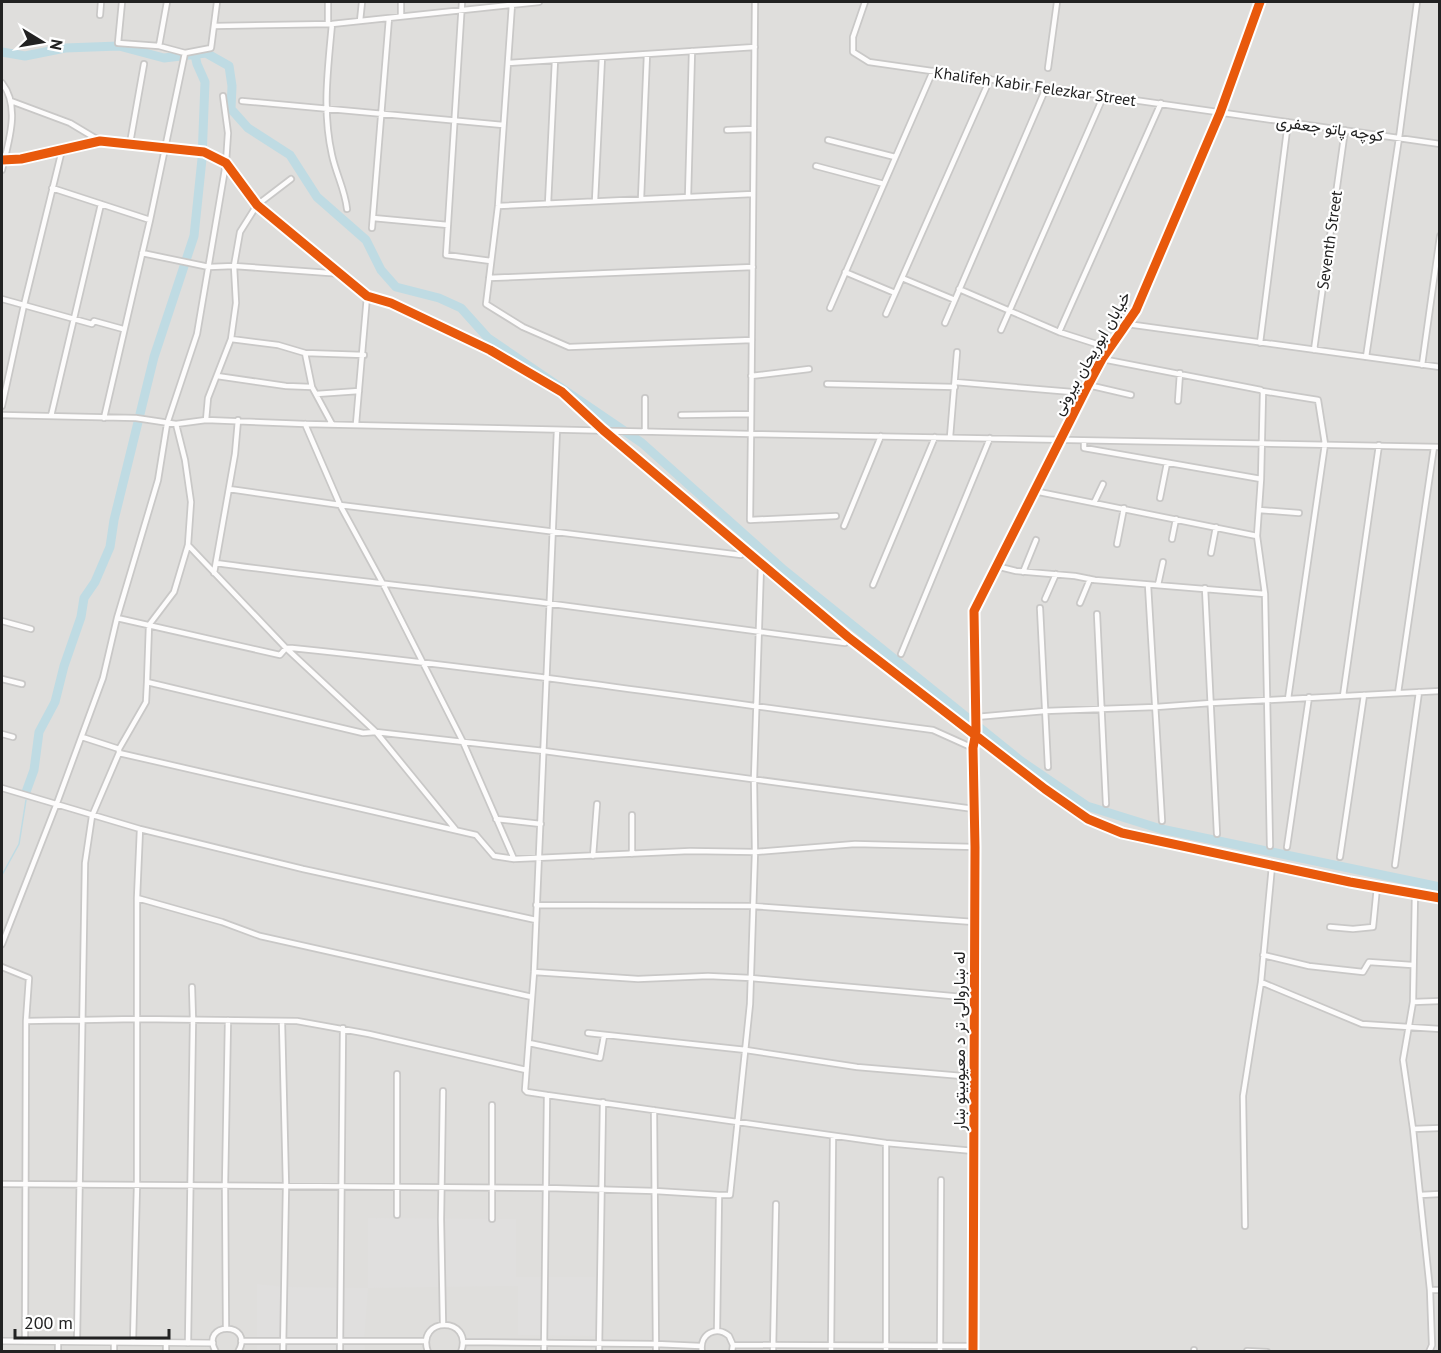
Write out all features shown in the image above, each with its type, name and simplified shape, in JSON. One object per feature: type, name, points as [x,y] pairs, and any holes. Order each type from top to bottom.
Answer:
[{"type":"street","points":[[100,15],[102,2]]},
{"type":"street","points":[[122,2],[118,43],[159,46],[185,53],[211,48],[217,2]]},
{"type":"street","points":[[159,46],[167,2]]},
{"type":"street","points":[[328,2],[330,24],[326,109],[332,155],[346,197],[347,209]]},
{"type":"street","points":[[360,21],[362,2]]},
{"type":"street","points":[[401,2],[401,16]]},
{"type":"street","points":[[462,2],[446,255],[491,261]]},
{"type":"street","points":[[214,26],[330,24],[504,3],[539,2]]},
{"type":"street","points":[[755,2],[750,520],[836,516]]},
{"type":"street","name":"Khalifeh Kabir Felezkar Street","points":[[865,2],[853,37],[853,52],[869,63],[1220,113]]},
{"type":"street","points":[[1048,68],[1057,2]]},
{"type":"street","name":"خیابان ابوریحان بیرونی","points":[[976,733],[974,611],[1058,441],[1102,359],[1140,299],[1220,113],[1260,2]]},
{"type":"street","points":[[1365,357],[1399,138],[1417,2]]},
{"type":"street","points":[[513,4],[498,206],[486,304],[523,327],[568,347],[752,340]]},
{"type":"street","points":[[372,228],[389,18]]},
{"type":"street","points":[[508,63],[755,47]]},
{"type":"street","points":[[688,197],[692,51]]},
{"type":"street","points":[[104,418],[150,220],[185,53]]},
{"type":"street","points":[[641,199],[647,54]]},
{"type":"street","points":[[595,201],[602,57]]},
{"type":"street","points":[[548,204],[555,60]]},
{"type":"street","points":[[130,143],[144,64]]},
{"type":"street","points":[[830,308],[933,71]]},
{"type":"street","points":[[886,315],[990,79]]},
{"type":"street","points":[[2,83],[11,101],[11,134],[2,170]]},
{"type":"street","points":[[945,323],[1046,88]]},
{"type":"street","points":[[1000,330],[1104,95]]},
{"type":"street","points":[[2,944],[103,678],[117,618],[158,480],[167,424],[197,334],[226,163],[228,133],[223,96]]},
{"type":"street","points":[[11,101],[70,123],[100,141]]},
{"type":"street","points":[[242,101],[504,125]]},
{"type":"street","points":[[1059,332],[1161,104]]},
{"type":"street","name":"کوچه پاتو جعفری","points":[[1220,113],[1440,144]]},
{"type":"street","points":[[1260,343],[1288,122]]},
{"type":"street","points":[[727,130],[754,129]]},
{"type":"street","name":"Seventh Street","points":[[1314,350],[1345,130]]},
{"type":"street","points":[[828,140],[895,158]]},
{"type":"street","points":[[3,160],[100,141],[204,152],[226,163],[257,205],[367,296],[391,303],[490,350],[562,392],[603,430],[848,637],[976,733],[1045,789],[1088,819],[1122,833],[1272,866],[1440,898]]},
{"type":"street","points":[[2,406],[62,150]]},
{"type":"street","points":[[816,166],[884,184]]},
{"type":"street","points":[[206,420],[208,398],[231,339],[236,303],[234,267],[240,232],[257,205],[291,179]]},
{"type":"street","points":[[52,188],[150,220]]},
{"type":"street","points":[[498,206],[753,194]]},
{"type":"street","points":[[51,416],[72,319],[101,204]]},
{"type":"street","points":[[373,218],[448,225]]},
{"type":"street","points":[[1422,364],[1440,236]]},
{"type":"street","points":[[142,253],[209,267],[343,274]]},
{"type":"street","points":[[489,278],[753,267]]},
{"type":"street","points":[[845,272],[895,292]]},
{"type":"street","points":[[902,278],[955,300]]},
{"type":"street","points":[[959,289],[1059,332],[1109,348]]},
{"type":"street","points":[[356,424],[364,355],[367,296]]},
{"type":"street","points":[[2,299],[72,319],[93,324],[94,321],[123,329]]},
{"type":"street","points":[[1126,324],[1440,367]]},
{"type":"street","points":[[231,339],[279,345],[305,353],[364,355]]},
{"type":"street","points":[[950,437],[957,352]]},
{"type":"street","points":[[305,353],[312,387],[332,424]]},
{"type":"street","points":[[1102,359],[1318,400],[1326,444],[1288,699]]},
{"type":"street","points":[[751,376],[809,369]]},
{"type":"street","points":[[1178,401],[1180,373]]},
{"type":"street","points":[[217,376],[286,386],[312,387]]},
{"type":"street","points":[[827,384],[955,384],[1084,393]]},
{"type":"street","points":[[1088,385],[1131,394]]},
{"type":"street","points":[[316,394],[359,391]]},
{"type":"street","points":[[1262,391],[1261,479],[1257,536],[1265,594],[1269,700],[1270,846]]},
{"type":"street","points":[[645,398],[645,430]]},
{"type":"street","points":[[681,415],[751,414]]},
{"type":"street","points":[[2,415],[143,418],[167,424],[238,420],[305,424],[557,430],[1437,447],[1398,693]]},
{"type":"street","points":[[214,573],[229,489],[238,420]]},
{"type":"street","points":[[77,1341],[85,863],[92,816],[118,751],[146,702],[149,625],[174,592],[188,545],[191,502],[185,460],[176,424]]},
{"type":"street","points":[[305,424],[340,505],[382,582],[463,742],[514,859]]},
{"type":"street","points":[[557,430],[540,859],[525,1091],[833,1136],[974,1151]]},
{"type":"street","points":[[844,526],[880,436]]},
{"type":"street","points":[[873,585],[936,437]]},
{"type":"street","points":[[901,654],[990,438]]},
{"type":"street","points":[[1084,441],[1084,448],[1261,479]]},
{"type":"street","points":[[1343,696],[1379,445]]},
{"type":"street","points":[[1160,498],[1167,463]]},
{"type":"street","points":[[1094,503],[1102,484]]},
{"type":"street","points":[[229,489],[741,555],[746,552]]},
{"type":"street","points":[[1034,491],[1257,536]]},
{"type":"street","points":[[1117,544],[1124,508]]},
{"type":"street","points":[[1259,510],[1299,513]]},
{"type":"street","points":[[1172,540],[1176,519]]},
{"type":"street","points":[[1211,553],[1216,527]]},
{"type":"street","points":[[1023,572],[1036,540]]},
{"type":"street","points":[[188,545],[286,648],[376,732],[456,830]]},
{"type":"street","points":[[1158,585],[1163,562]]},
{"type":"street","points":[[216,563],[551,603],[845,643],[848,637]]},
{"type":"street","points":[[2,1185],[491,1187],[730,1195],[739,1123],[751,978],[755,852],[754,779],[762,566]]},
{"type":"street","points":[[996,566],[1023,572],[1090,579],[1265,594]]},
{"type":"street","points":[[1046,599],[1056,574]]},
{"type":"street","points":[[1080,603],[1090,579]]},
{"type":"street","points":[[1148,585],[1162,821]]},
{"type":"street","points":[[1205,588],[1217,834]]},
{"type":"street","points":[[1040,608],[1048,767]]},
{"type":"street","points":[[1097,614],[1106,804]]},
{"type":"street","points":[[117,618],[280,655],[286,648]]},
{"type":"street","points":[[2,621],[32,629]]},
{"type":"street","points":[[286,648],[420,661],[933,730],[973,748]]},
{"type":"street","points":[[2,679],[22,684]]},
{"type":"street","points":[[147,682],[363,733],[376,732],[544,751],[974,810]]},
{"type":"street","points":[[976,719],[1045,711],[1440,691]]},
{"type":"street","points":[[1395,865],[1419,692]]},
{"type":"street","points":[[1340,857],[1364,695]]},
{"type":"street","points":[[1287,847],[1309,698]]},
{"type":"street","name":"له ښاروالۍ تر د معیوبیتو ښار","points":[[974,1349],[975,847],[973,748],[976,733]]},
{"type":"street","points":[[2,734],[13,737]]},
{"type":"street","points":[[82,737],[118,751],[476,835],[494,856],[514,859],[690,851],[755,852],[855,844],[975,847]]},
{"type":"street","points":[[2,788],[140,829],[303,869],[536,920]]},
{"type":"street","points":[[592,856],[597,804]]},
{"type":"street","points":[[632,815],[632,854]]},
{"type":"street","points":[[496,819],[541,824]]},
{"type":"street","points":[[133,1342],[137,1185],[137,898],[140,829]]},
{"type":"street","points":[[1245,1226],[1243,1096],[1261,982],[1272,866]]},
{"type":"street","points":[[1330,927],[1353,929],[1373,927],[1377,887]]},
{"type":"street","points":[[1415,894],[1413,1002],[1403,1060],[1413,1129],[1430,1290],[1432,1345],[1429,1352]]},
{"type":"street","points":[[137,898],[222,922],[260,936],[532,997]]},
{"type":"street","points":[[536,905],[753,906],[974,922]]},
{"type":"street","points":[[1263,955],[1309,966],[1363,972],[1369,962],[1412,965]]},
{"type":"street","points":[[2,967],[29,978],[26,1021],[25,1341]]},
{"type":"street","points":[[534,972],[638,979],[708,976],[751,978],[974,998]]},
{"type":"street","points":[[1261,982],[1362,1024],[1440,1029]]},
{"type":"street","points":[[189,1343],[192,987]]},
{"type":"street","points":[[1413,1002],[1440,1001]]},
{"type":"street","points":[[226,1328],[225,1186],[228,1020]]},
{"type":"street","points":[[26,1021],[297,1021],[343,1029],[526,1070]]},
{"type":"street","points":[[282,1022],[286,1186],[283,1352]]},
{"type":"street","points":[[340,1352],[343,1029]]},
{"type":"street","points":[[588,1033],[746,1050],[857,1067],[974,1077]]},
{"type":"street","points":[[528,1043],[600,1058],[604,1036]]},
{"type":"street","points":[[397,1074],[397,1215]]},
{"type":"street","points":[[443,1091],[443,1324]]},
{"type":"street","points":[[544,1352],[548,1095]]},
{"type":"street","points":[[599,1352],[603,1102]]},
{"type":"street","points":[[492,1105],[492,1219]]},
{"type":"street","points":[[654,1110],[656,1352]]},
{"type":"street","points":[[1413,1129],[1440,1128]]},
{"type":"street","points":[[831,1349],[833,1136]]},
{"type":"street","points":[[886,1143],[886,1349]]},
{"type":"street","points":[[940,1349],[941,1180]]},
{"type":"street","points":[[1420,1195],[1440,1194]]},
{"type":"street","points":[[717,1330],[719,1195]]},
{"type":"street","points":[[773,1348],[776,1204]]},
{"type":"street","points":[[1430,1290],[1440,1290]]},
{"type":"street","points":[[428,1352],[426,1341],[431,1330],[443,1324],[456,1328],[461,1334],[463,1342],[461,1352]]},
{"type":"street","points":[[216,1352],[213,1343],[216,1333],[226,1328],[238,1332],[242,1341],[238,1352]]},
{"type":"street","points":[[717,1330],[729,1336],[733,1345],[732,1352]]},
{"type":"street","points":[[463,1342],[656,1344],[701,1349],[706,1335],[717,1330]]},
{"type":"street","points":[[2,1341],[213,1343]]},
{"type":"street","points":[[58,1341],[58,1352]]},
{"type":"street","points":[[242,1341],[426,1341]]},
{"type":"street","points":[[114,1342],[114,1352]]},
{"type":"street","points":[[166,1342],[166,1352]]},
{"type":"street","points":[[496,1343],[496,1352]]},
{"type":"street","points":[[733,1345],[831,1349],[974,1349]]},
{"type":"street","points":[[1247,1352],[1267,1352]]},
{"type":"shaded area","points":[[2,2],[1439,2],[1439,1351],[2,1351]]},
{"type":"shaded area","points":[[368,1218],[516,1219],[516,1277],[595,1277],[597,1336],[518,1335],[518,1286],[368,1288]]},
{"type":"shaded area","points":[[257,1284],[285,1287],[368,1288],[365,1351],[257,1352]]},
{"type":"waterway","points":[[2,52],[25,56],[65,48],[119,46],[164,58],[206,53],[229,66],[232,86],[231,109],[248,128],[290,155],[317,197],[366,240],[381,270],[396,287],[439,298],[461,308],[488,338],[642,443],[784,570],[1021,761],[1087,806],[1161,829],[1440,887]]},
{"type":"waterway","points":[[26,792],[34,770],[39,732],[55,702],[64,666],[81,617],[84,598],[95,582],[110,547],[114,520],[154,357],[194,236],[202,159],[205,82],[195,55]]},
{"type":"waterway","points":[[2,875],[19,844],[26,800]]},
{"type":"cycle path","points":[[973,1352],[975,847],[973,748],[976,731],[974,611],[1088,385],[1102,359],[1136,310],[1220,113],[1260,2]]},
{"type":"cycle path","points":[[2,160],[21,159],[100,141],[204,152],[226,163],[257,205],[367,296],[391,303],[490,350],[562,392],[603,430],[848,637],[1045,789],[1088,819],[1122,833],[1350,882],[1440,898]]}]
